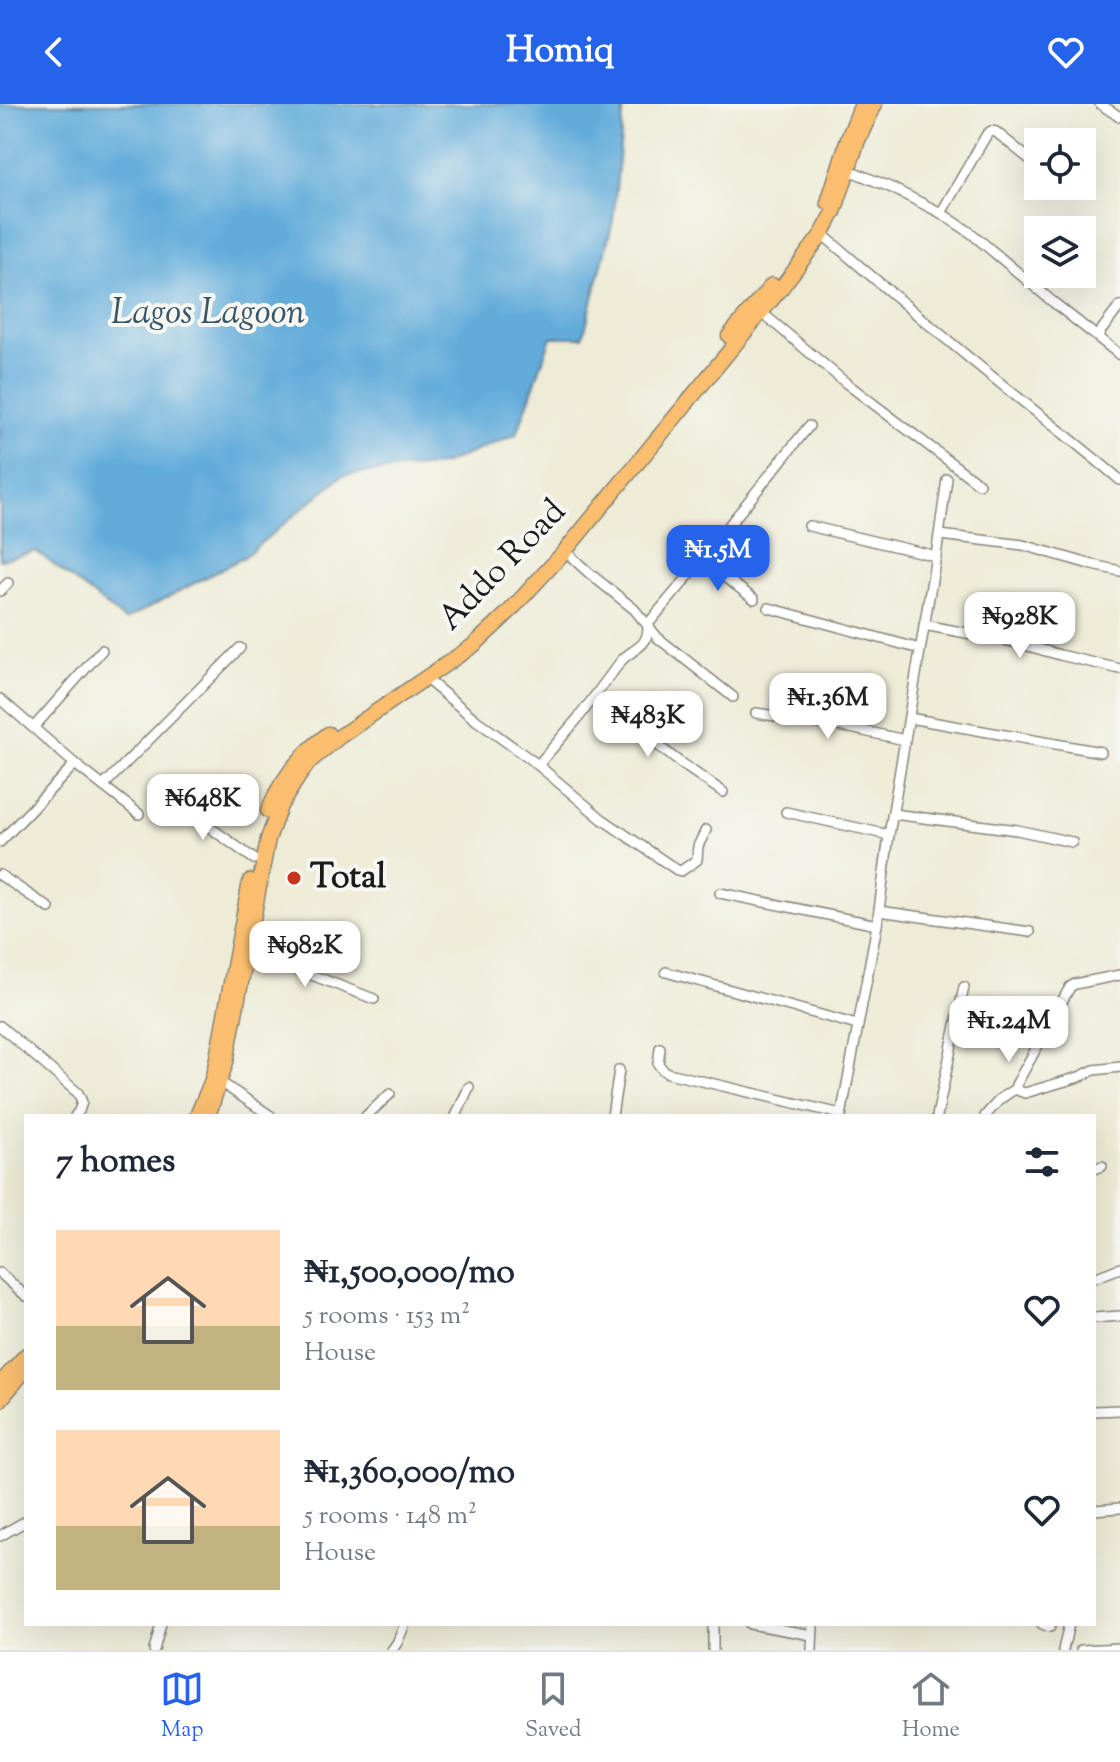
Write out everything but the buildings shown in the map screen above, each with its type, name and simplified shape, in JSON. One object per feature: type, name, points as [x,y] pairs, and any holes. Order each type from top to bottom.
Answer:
[{"type":"main road","name":"Addo Road","points":[[198,1114],[216,1063],[262,828],[287,775],[304,755],[332,731],[471,636],[503,607],[552,551],[813,232],[824,211],[862,104]]},
{"type":"main road","name":"Addo Road","points":[[209,1114],[231,1038],[268,839],[280,806],[292,786],[309,762],[339,737],[457,658],[495,627],[565,551],[822,234],[834,212],[858,140],[875,104]]},
{"type":"main road","points":[[0,1384],[24,1357]]},
{"type":"main road","points":[[0,1400],[24,1371]]},
{"type":"street","points":[[1100,104],[1120,117]]},
{"type":"street","points":[[941,213],[991,131],[1024,155]]},
{"type":"street","points":[[849,170],[941,213],[971,233],[1120,355]]},
{"type":"street","points":[[822,234],[1120,480]]},
{"type":"street","points":[[1097,336],[1120,306]]},
{"type":"street","points":[[761,312],[846,383],[979,484]]},
{"type":"street","points":[[538,765],[627,654],[641,647],[648,624],[809,426]]},
{"type":"street","points":[[841,1114],[877,925],[947,479]]},
{"type":"street","points":[[809,526],[936,556]]},
{"type":"street","points":[[940,535],[1023,545],[1120,571]]},
{"type":"street","points":[[565,551],[634,609],[658,638],[733,697]]},
{"type":"street","points":[[702,560],[754,599]]},
{"type":"street","points":[[0,591],[8,583]]},
{"type":"street","points":[[769,608],[920,649]]},
{"type":"street","points":[[924,625],[1014,642],[1120,669]]},
{"type":"street","points":[[103,786],[240,648]]},
{"type":"street","points":[[34,727],[102,650]]},
{"type":"street","points":[[425,678],[602,819],[677,870],[684,870],[697,860],[698,846],[706,830]]},
{"type":"street","points":[[595,697],[723,792]]},
{"type":"street","points":[[0,699],[139,814]]},
{"type":"street","points":[[756,713],[905,740]]},
{"type":"street","points":[[909,718],[1101,752]]},
{"type":"street","points":[[0,842],[75,764]]},
{"type":"street","points":[[170,799],[254,859]]},
{"type":"street","points":[[786,812],[889,835]]},
{"type":"street","points":[[893,814],[990,826],[1072,842]]},
{"type":"street","points":[[0,823],[10,831]]},
{"type":"street","points":[[0,875],[49,908]]},
{"type":"street","points":[[720,893],[877,925]]},
{"type":"street","points":[[879,911],[1030,932]]},
{"type":"street","points":[[247,950],[374,999]]},
{"type":"street","points":[[666,972],[857,1025]]},
{"type":"street","points":[[987,1114],[1000,1099],[1016,1088],[1070,987],[1120,975]]},
{"type":"street","points":[[937,1114],[964,987]]},
{"type":"street","points":[[0,1026],[78,1093],[82,1102],[77,1114]]},
{"type":"street","points":[[660,1048],[658,1064],[668,1073],[837,1114]]},
{"type":"street","points":[[1016,1088],[1025,1093],[1094,1070],[1120,1067]]},
{"type":"street","points":[[612,1114],[619,1070]]},
{"type":"street","points":[[220,1082],[268,1114]]},
{"type":"street","points":[[457,1114],[469,1087]]},
{"type":"street","points":[[368,1114],[390,1094]]},
{"type":"street","points":[[1096,1277],[1120,1268]]},
{"type":"street","points":[[0,1273],[24,1294]]},
{"type":"street","points":[[1096,1318],[1120,1316]]},
{"type":"street","points":[[1096,1411],[1120,1410]]},
{"type":"street","points":[[1096,1510],[1120,1508]]},
{"type":"street","points":[[0,1536],[24,1522]]},
{"type":"street","points":[[154,1650],[160,1626]]},
{"type":"street","points":[[392,1650],[404,1626]]},
{"type":"street","points":[[713,1626],[713,1650]]},
{"type":"street","points":[[775,1626],[812,1629],[812,1650]]},
{"type":"street","points":[[1063,1650],[1069,1626]]},
{"type":"street","points":[[1081,1650],[1120,1648]]},
{"type":"water","name":"Lagos Lagoon","points":[[0,104],[624,104],[613,221],[583,337],[551,337],[517,434],[442,465],[343,475],[244,557],[125,620],[36,551],[0,560]]},
{"type":"place","name":"Total","points":[[294,878]]}]
